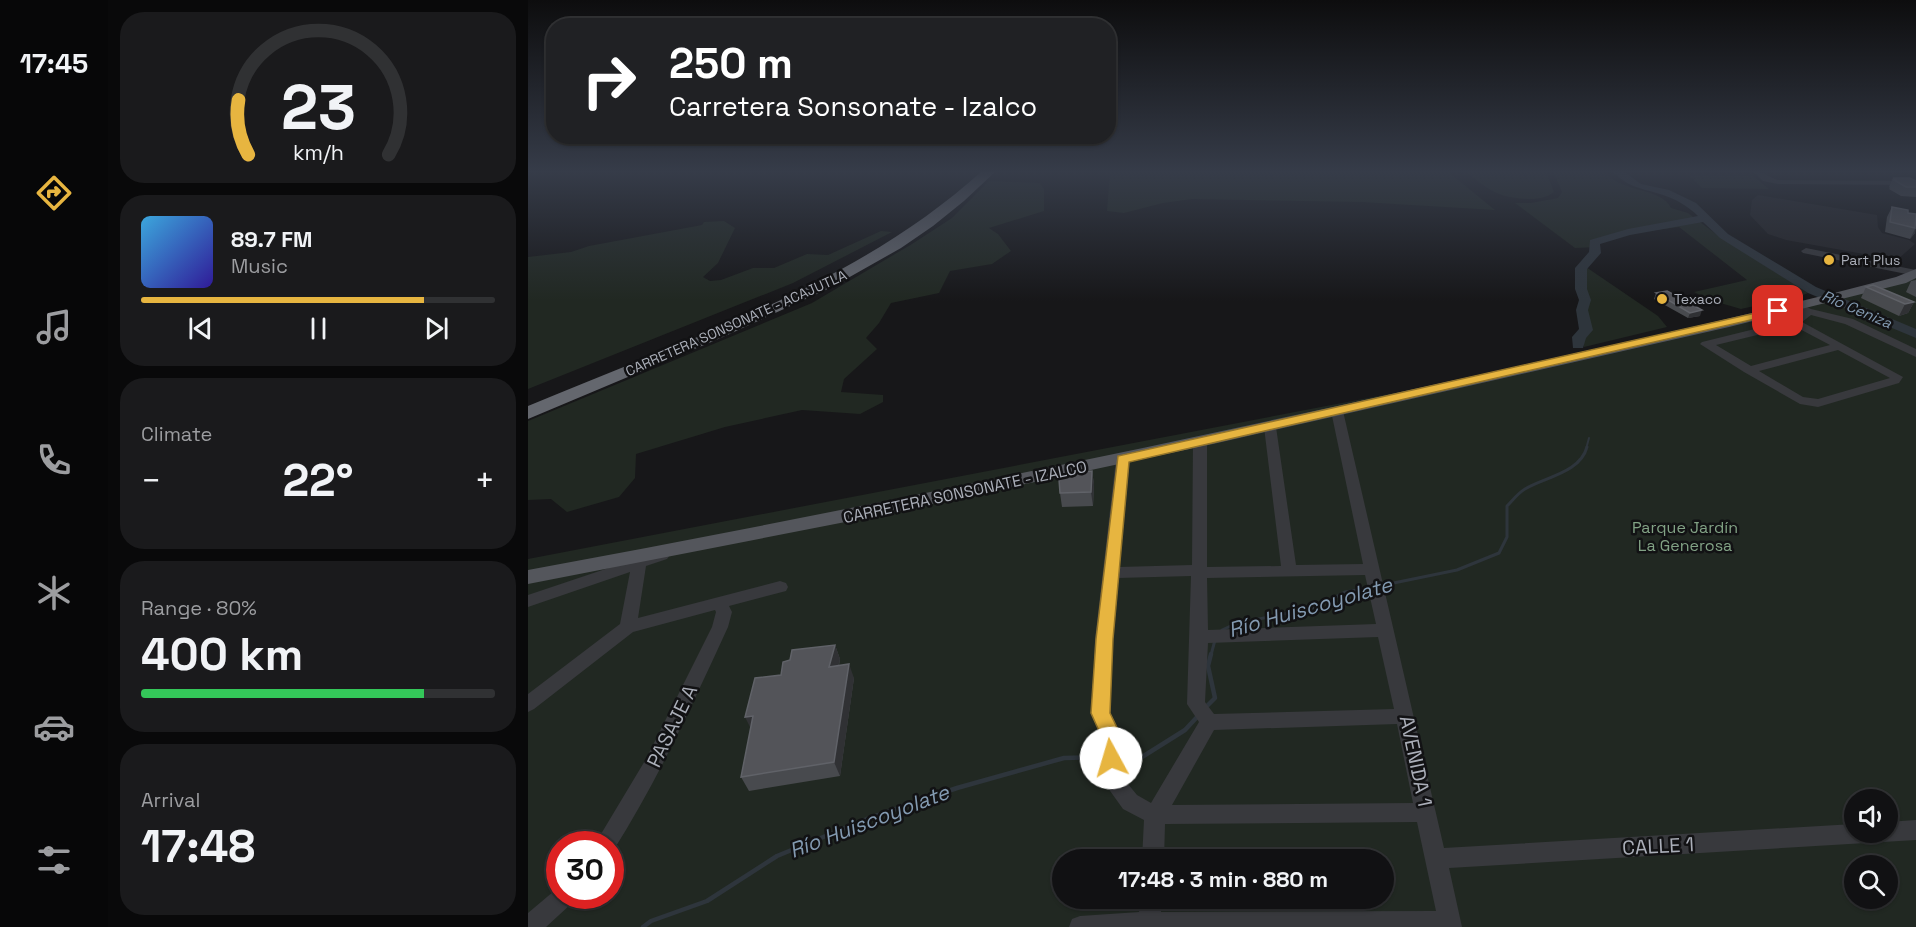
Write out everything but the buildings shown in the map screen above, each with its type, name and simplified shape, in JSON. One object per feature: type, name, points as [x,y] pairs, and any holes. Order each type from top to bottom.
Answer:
[{"type":"highway","points":[[528,407],[819,285],[878,253],[924,224],[935,214]]},
{"type":"highway","name":"CARRETERA SONSONATE - ACAJUTLA","points":[[528,413],[810,294],[859,268],[942,214]]},
{"type":"main road","name":"CARRETERA SONSONATE - IZALCO","points":[[529,579],[1200,443],[1337,411],[1805,310],[1846,294],[1873,292],[1916,274]]},
{"type":"street","points":[[1806,251],[1916,274]]},
{"type":"street","points":[[1805,310],[1839,346],[1897,377],[1895,380],[1810,403],[1800,400],[1706,344],[1805,310],[1824,314],[1873,332],[1916,354]]},
{"type":"street","points":[[1748,370],[1839,346]]},
{"type":"street","name":"AVENIDA 1","points":[[1337,411],[1451,925]]},
{"type":"street","points":[[1270,427],[1289,571]]},
{"type":"street","points":[[1153,849],[1155,815],[1204,715],[1211,636],[1199,572],[1200,443]]},
{"type":"street","points":[[1123,459],[1111,573],[1101,713],[1114,742],[1108,774],[1130,802],[1155,815],[1427,812]]},
{"type":"street","points":[[528,601],[673,551]]},
{"type":"street","points":[[628,627],[639,563]]},
{"type":"street","points":[[1111,573],[1289,571],[1376,581]]},
{"type":"street","points":[[528,704],[628,627],[780,587]]},
{"type":"street","name":"PASAJE A","points":[[615,831],[632,806],[653,767],[720,627],[724,612],[719,603]]},
{"type":"street","points":[[1211,636],[1386,630]]},
{"type":"street","points":[[1204,715],[1406,716]]},
{"type":"street","points":[[1898,831],[1916,830]]},
{"type":"street","name":"CALLE 1","points":[[1435,859],[1844,834]]},
{"type":"street","points":[[531,919],[546,908]]},
{"type":"street","points":[[1149,925],[1150,909]]},
{"type":"street","points":[[1080,927],[1451,925]]},
{"type":"shaded area","points":[[1750,215],[1877,215],[1878,227],[1882,233],[1909,240],[1915,244],[1897,260],[1786,240],[1768,234]]},
{"type":"green space","points":[[956,214],[1033,214],[989,228],[998,234],[1011,251],[992,264],[950,271],[939,293],[891,303],[879,323],[866,338],[877,349],[844,379],[841,392],[883,395],[883,402],[860,414],[802,410],[725,427],[636,454],[635,478],[619,497],[567,512],[551,499],[528,500],[528,421],[812,303]]},
{"type":"green space","points":[[1530,214],[1690,214],[1716,234],[1808,293],[1796,297],[1754,302],[1759,305],[1741,309],[1710,300],[1694,292],[1747,280],[1679,227],[1632,233],[1598,243],[1598,247],[1575,248]]},
{"type":"green space","points":[[724,221],[735,228],[718,263],[703,277],[710,281],[721,280],[753,268],[774,268],[807,254],[828,255],[881,231],[892,232],[793,283],[528,389],[528,257],[571,252],[589,246],[702,225],[704,222]]},
{"type":"green space","points":[[1586,267],[1658,316],[1667,327],[1584,347],[1582,338],[1590,330],[1583,310],[1586,301],[1582,290]]},
{"type":"green space","name":"Parque Jardín La Generosa","points":[[1916,275],[1916,927],[528,927],[528,559],[1499,373]]},
{"type":"waterway","name":"Río Ceniza","points":[[1702,214],[1706,218]]},
{"type":"waterway","name":"Río Huiscoyolate","points":[[1578,345],[1579,337],[1586,330],[1582,310],[1585,300],[1581,289],[1581,268],[1595,253],[1594,242],[1628,232],[1706,218]]},
{"type":"waterway","name":"Río Ceniza","points":[[1706,218],[1724,236],[1812,290],[1916,334]]},
{"type":"waterway","name":"Río Huiscoyolate","points":[[1586,449],[1589,438]]},
{"type":"waterway","name":"Río Huiscoyolate","points":[[1379,586],[1457,570],[1499,553],[1507,537],[1507,506],[1525,489],[1570,469],[1583,456],[1587,447]]},
{"type":"waterway","name":"Río Huiscoyolate","points":[[1222,630],[1235,624],[1317,607],[1345,592],[1370,588]]},
{"type":"waterway","name":"Río Huiscoyolate","points":[[1211,655],[1215,640]]},
{"type":"waterway","name":"Río Huiscoyolate","points":[[1206,707],[1215,698],[1208,666],[1211,654]]},
{"type":"waterway","name":"Río Huiscoyolate","points":[[1119,757],[1142,757],[1185,730],[1198,716]]},
{"type":"waterway","name":"Río Huiscoyolate","points":[[643,927],[651,921],[707,901],[777,856],[867,819],[957,788],[1064,758],[1103,757]]},
{"type":"place","name":"Part Plus","points":[[1829,260]]},
{"type":"place","name":"Texaco","points":[[1662,299]]},
{"type":"route","points":[[1111,758],[1114,742],[1101,713],[1104,639],[1123,459],[1778,311]]}]
